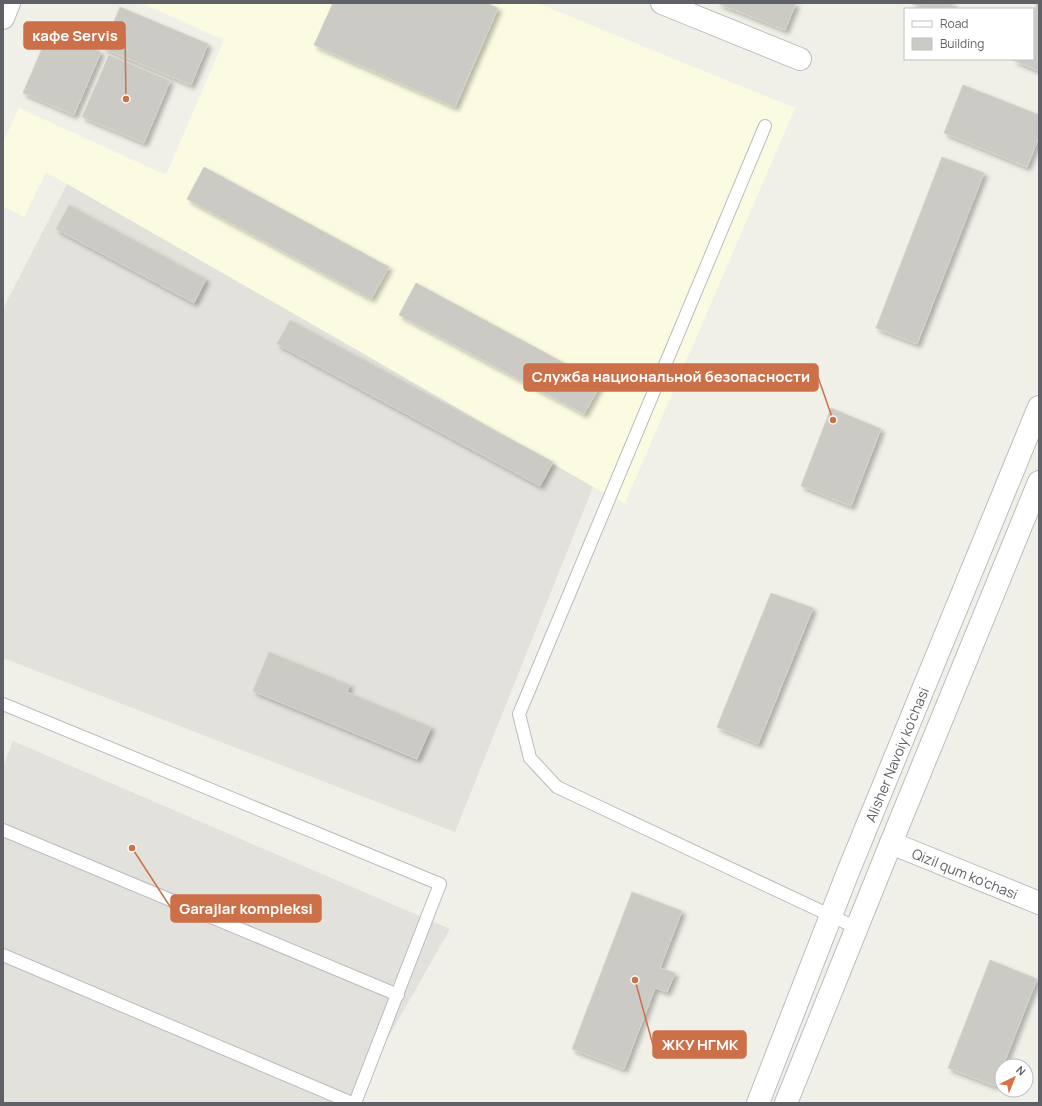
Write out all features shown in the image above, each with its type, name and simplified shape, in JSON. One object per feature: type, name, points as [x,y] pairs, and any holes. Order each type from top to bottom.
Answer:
[{"type":"main road","points":[[3,18],[9,3]]},
{"type":"main road","points":[[662,3],[800,59]]},
{"type":"main road","name":"Alisher Navoiy ko'chasi","points":[[758,1103],[831,916],[1039,407]]},
{"type":"main road","name":"Alisher Navoiy ko'chasi","points":[[786,1103],[1039,482]]},
{"type":"main road","name":"Qizil qum ko'chasi","points":[[891,843],[1039,903]]},
{"type":"lane","points":[[765,126],[519,714],[530,758],[557,787],[857,928]]},
{"type":"lane","points":[[3,704],[440,884],[355,1103]]},
{"type":"lane","points":[[3,830],[398,995]]},
{"type":"lane","points":[[3,955],[352,1103]]},
{"type":"shaded area","points":[[141,3],[537,3],[795,108],[625,503],[593,487],[46,172],[24,217],[3,206],[3,142],[19,108],[166,175],[224,40]]},
{"type":"shaded area","points":[[67,184],[593,487],[455,832],[3,658],[3,309]]},
{"type":"shaded area","points":[[13,741],[450,929],[351,1103],[3,1103],[3,767]]},
{"type":"building","points":[[333,3],[486,3],[498,8],[455,107],[314,45]]},
{"type":"building","points":[[717,3],[796,3],[785,30]]},
{"type":"building","points":[[910,3],[954,3],[952,8],[922,8]]},
{"type":"building","points":[[1037,3],[1039,3],[1039,71],[1013,60],[1034,60],[1034,10]]},
{"type":"building","points":[[120,7],[208,44],[191,85],[103,48]]},
{"type":"building","points":[[50,30],[101,52],[74,115],[23,93]]},
{"type":"building","points":[[109,55],[170,81],[144,143],[82,117]]},
{"type":"building","points":[[963,85],[1039,115],[1039,137],[1027,167],[944,133]]},
{"type":"building","points":[[942,157],[984,173],[917,344],[876,328]]},
{"type":"building","points":[[204,167],[389,267],[371,299],[187,199]]},
{"type":"building","points":[[69,205],[206,279],[194,303],[56,229]]},
{"type":"building","points":[[416,283],[601,383],[584,414],[399,315]]},
{"type":"building","points":[[290,320],[553,462],[540,486],[277,344]]},
{"type":"building","points":[[831,408],[881,429],[851,506],[801,486]]},
{"type":"building","points":[[771,593],[813,608],[758,744],[717,727]]},
{"type":"building","points":[[269,652],[350,685],[347,692],[431,727],[417,759],[253,691]]},
{"type":"building","points":[[632,892],[682,911],[660,968],[675,973],[667,992],[655,988],[624,1069],[572,1049]]},
{"type":"building","points":[[990,960],[1037,979],[1006,1058],[994,1058],[994,1086],[948,1068]]},
{"type":"place","name":"кафе Servis","points":[[126,99]]},
{"type":"place","name":"Служба национальной безопасности","points":[[833,420]]},
{"type":"place","name":"Garajlar kompleksi","points":[[132,848]]},
{"type":"place","name":"ЖКУ НГМК","points":[[635,980]]}]
